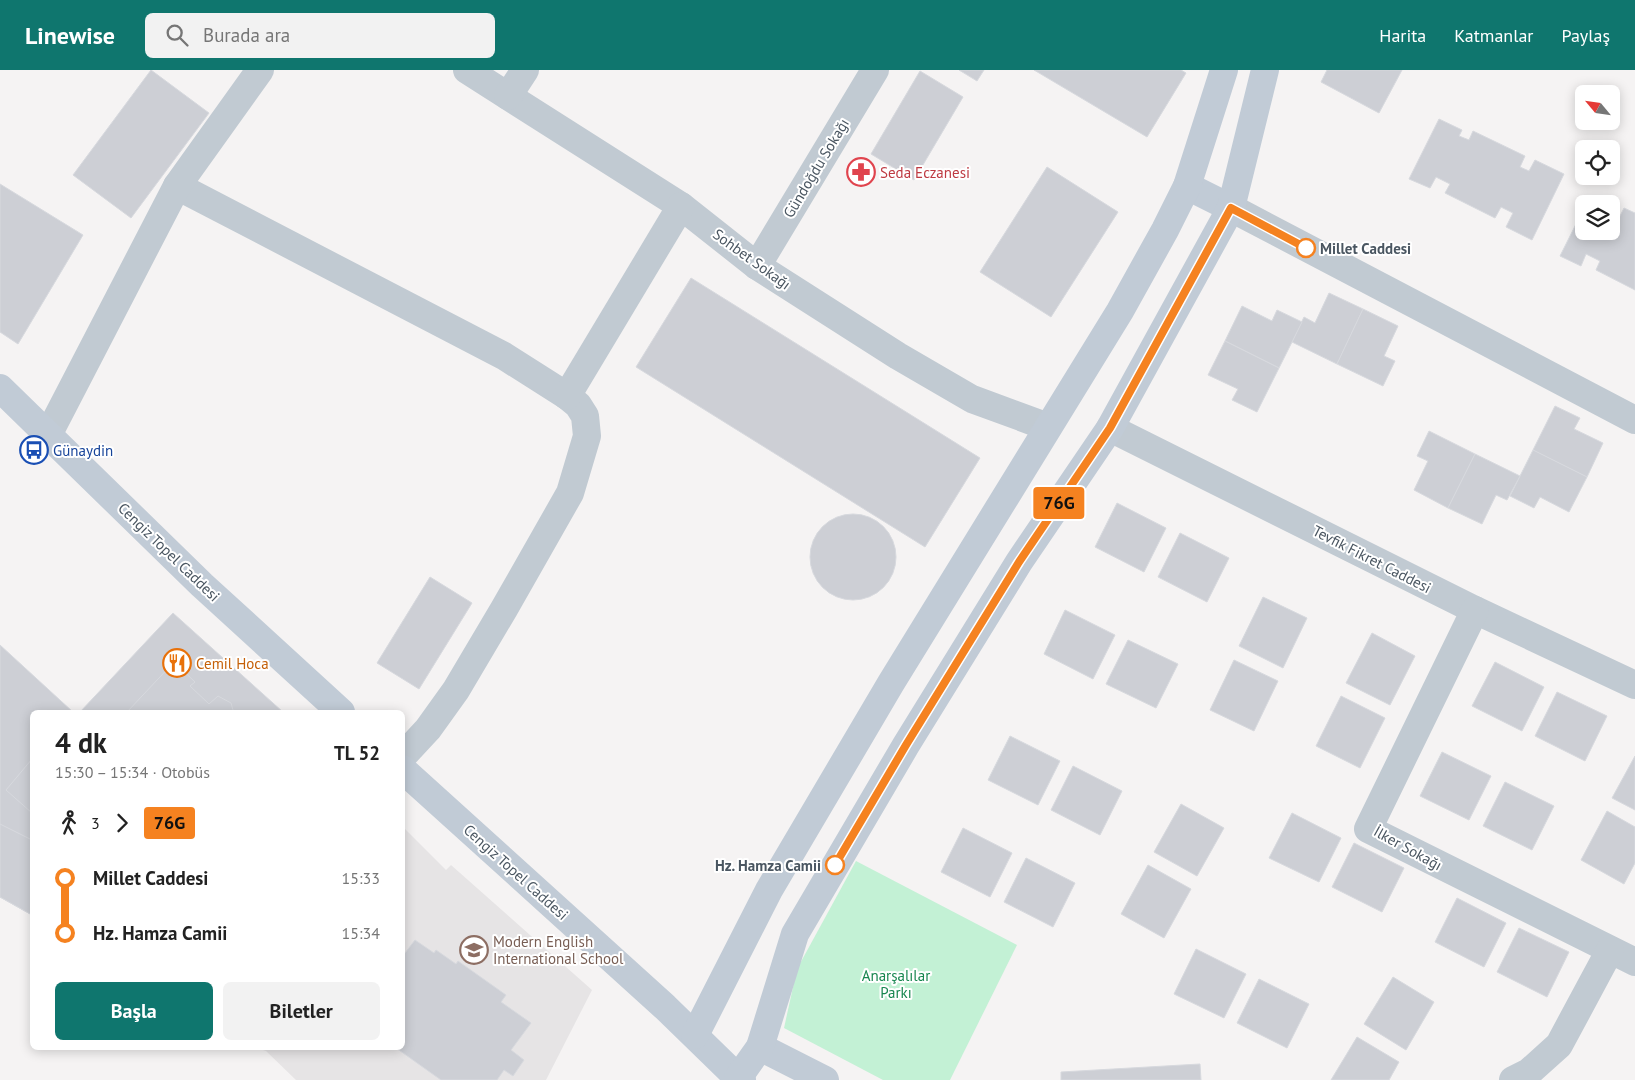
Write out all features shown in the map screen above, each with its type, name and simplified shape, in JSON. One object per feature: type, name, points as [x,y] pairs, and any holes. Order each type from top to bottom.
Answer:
[{"type":"street","points":[[48,436],[177,186],[260,70]]},
{"type":"street","name":"Sohbet Sokağı","points":[[467,70],[681,206],[757,266],[898,356],[972,399],[1048,427]]},
{"type":"street","points":[[508,96],[525,70]]},
{"type":"street","name":"Gündoğdu Sokağı","points":[[757,266],[875,70]]},
{"type":"street","points":[[695,1035],[769,890],[890,683],[1120,311],[1165,230],[1187,186],[1224,70]]},
{"type":"street","points":[[739,1079],[760,1047],[795,934],[906,745],[1019,562],[1110,428],[1231,208],[1265,70]]},
{"type":"street","points":[[177,186],[504,356],[567,396],[578,405],[585,416],[587,436],[570,493],[456,690],[428,729],[405,755]]},
{"type":"street","points":[[1187,186],[1635,420]]},
{"type":"street","points":[[567,396],[681,206]]},
{"type":"street","name":"Cengiz Topel Caddesi","points":[[0,388],[202,585],[339,710]]},
{"type":"street","name":"Tevfik Fikret Caddesi","points":[[1110,428],[1475,610],[1635,685]]},
{"type":"street","name":"İlker Sokağı","points":[[1475,610],[1368,830],[1635,962]]},
{"type":"street","name":"Cengiz Topel Caddesi","points":[[405,772],[695,1035],[739,1079]]},
{"type":"street","points":[[1513,1080],[1529,1072],[1559,1045],[1610,950]]},
{"type":"street","points":[[760,1047],[825,1080]]},
{"type":"shaded area","name":"Modern English International School","points":[[405,829],[446,870],[451,865],[592,990],[546,1080],[296,1080],[263,1050],[405,1050]]},
{"type":"green space","name":"Anarşalılar Parkı","points":[[856,861],[1017,945],[950,1080],[883,1080],[784,1028],[797,969]]},
{"type":"building","points":[[151,70],[209,113],[131,218],[73,175]]},
{"type":"building","points":[[959,70],[984,70],[977,81]]},
{"type":"building","points":[[1034,70],[1181,70],[1186,73],[1147,137]]},
{"type":"building","points":[[1327,70],[1402,70],[1379,113],[1321,82]]},
{"type":"building","points":[[920,71],[963,97],[914,180],[871,154]]},
{"type":"building","points":[[1439,119],[1462,130],[1459,136],[1469,140],[1473,131],[1525,156],[1520,167],[1529,171],[1535,160],[1564,174],[1532,240],[1506,227],[1513,213],[1501,207],[1495,218],[1445,193],[1450,184],[1436,177],[1430,188],[1409,179]]},
{"type":"building","points":[[1047,167],[1118,212],[1051,317],[980,272]]},
{"type":"building","points":[[0,184],[83,235],[18,344],[0,332]]},
{"type":"building","points":[[1624,208],[1635,213],[1635,290],[1596,270],[1600,261],[1586,254],[1581,266],[1560,256],[1575,226],[1575,240],[1620,240],[1620,216]]},
{"type":"building","points":[[691,278],[980,458],[925,547],[636,367]]},
{"type":"building","points":[[1329,293],[1363,309],[1337,364],[1292,342],[1304,317],[1315,323]]},
{"type":"building","points":[[1242,306],[1272,321],[1277,310],[1302,322],[1279,368],[1225,341]]},
{"type":"building","points":[[1363,309],[1398,326],[1384,356],[1395,361],[1383,386],[1337,364]]},
{"type":"building","points":[[1225,341],[1279,368],[1257,412],[1232,400],[1238,389],[1208,375]]},
{"type":"building","points":[[1555,406],[1580,418],[1574,429],[1603,443],[1587,477],[1533,450]]},
{"type":"building","points":[[1429,431],[1475,454],[1448,508],[1414,490],[1428,461],[1417,456]]},
{"type":"building","points":[[1533,450],[1587,477],[1569,512],[1540,497],[1534,508],[1510,496]]},
{"type":"building","points":[[1475,454],[1520,476],[1507,500],[1496,495],[1482,524],[1448,508]]},
{"type":"building","points":[[1117,503],[1166,528],[1144,572],[1095,547]]},
{"type":"building","points":[[853,514],[869,517],[877,521],[889,533],[893,541],[896,557],[893,573],[889,581],[877,593],[869,597],[853,600],[837,597],[829,593],[817,581],[813,573],[810,557],[813,541],[817,533],[829,521],[837,517]]},
{"type":"building","points":[[1180,533],[1229,558],[1207,602],[1158,577]]},
{"type":"building","points":[[430,577],[472,603],[419,689],[377,663]]},
{"type":"building","points":[[1263,597],[1307,618],[1283,668],[1239,646]]},
{"type":"building","points":[[1065,610],[1115,635],[1093,679],[1044,654]]},
{"type":"building","name":"Cemil Hoca","points":[[173,613],[281,710],[82,710]]},
{"type":"building","points":[[1372,633],[1415,656],[1390,705],[1346,683]]},
{"type":"building","points":[[1128,640],[1178,664],[1156,708],[1106,684]]},
{"type":"building","points":[[0,645],[71,710],[30,710],[30,914],[0,897]]},
{"type":"building","points":[[1234,660],[1278,681],[1254,731],[1210,710]]},
{"type":"building","points":[[174,662],[195,682],[190,686],[209,704],[218,696],[231,703],[233,710],[129,710]]},
{"type":"building","points":[[1495,662],[1544,687],[1522,731],[1472,706]]},
{"type":"building","points":[[1557,692],[1607,716],[1585,761],[1535,736]]},
{"type":"building","points":[[1341,696],[1385,718],[1360,768],[1316,746]]},
{"type":"building","points":[[1010,736],[1060,761],[1038,805],[988,780]]},
{"type":"building","points":[[1442,752],[1491,776],[1469,820],[1420,796]]},
{"type":"building","points":[[1635,756],[1635,810],[1612,798]]},
{"type":"building","points":[[30,761],[30,811],[6,790]]},
{"type":"building","points":[[1073,766],[1122,791],[1100,835],[1051,810]]},
{"type":"building","points":[[1505,782],[1554,806],[1532,850],[1483,826]]},
{"type":"building","points":[[1181,804],[1224,828],[1197,876],[1154,852]]},
{"type":"building","points":[[1607,811],[1635,827],[1635,863],[1624,884],[1581,860]]},
{"type":"building","points":[[1292,813],[1341,838],[1319,882],[1269,858]]},
{"type":"building","points":[[0,824],[30,839],[30,914],[0,897]]},
{"type":"building","points":[[963,828],[1012,853],[990,897],[941,872]]},
{"type":"building","points":[[1354,843],[1404,868],[1382,912],[1332,887]]},
{"type":"building","points":[[1026,858],[1075,883],[1053,927],[1004,902]]},
{"type":"building","points":[[1148,865],[1191,889],[1164,938],[1121,914]]},
{"type":"building","points":[[1457,898],[1506,923],[1484,967],[1435,942]]},
{"type":"building","points":[[1519,928],[1569,952],[1547,997],[1497,972]]},
{"type":"building","points":[[415,940],[434,953],[436,950],[456,964],[458,961],[506,995],[501,1002],[531,1023],[511,1050],[524,1060],[513,1076],[504,1070],[497,1080],[441,1080],[399,1050],[405,1050],[405,953]]},
{"type":"building","points":[[1196,949],[1246,974],[1224,1018],[1174,994]]},
{"type":"building","points":[[1393,977],[1434,1002],[1406,1050],[1364,1024]]},
{"type":"building","points":[[1259,979],[1309,1004],[1287,1048],[1237,1023]]},
{"type":"building","points":[[1357,1037],[1399,1062],[1389,1080],[1331,1080]]},
{"type":"building","points":[[1200,1064],[1201,1080],[1061,1080],[1061,1072]]},
{"type":"bus line","name":"76G","points":[[835,865],[906,745],[1019,562],[1110,428],[1231,208],[1306,248]]},
{"type":"place","name":"Seda Eczanesi","points":[[861,172]]},
{"type":"place","name":"Millet Caddesi","points":[[1306,248]]},
{"type":"place","name":"Günaydin","points":[[34,450]]},
{"type":"place","name":"Cemil Hoca","points":[[177,663]]},
{"type":"place","name":"Hz. Hamza Camii","points":[[835,865]]},
{"type":"place","name":"Modern English International School","points":[[474,950]]}]
